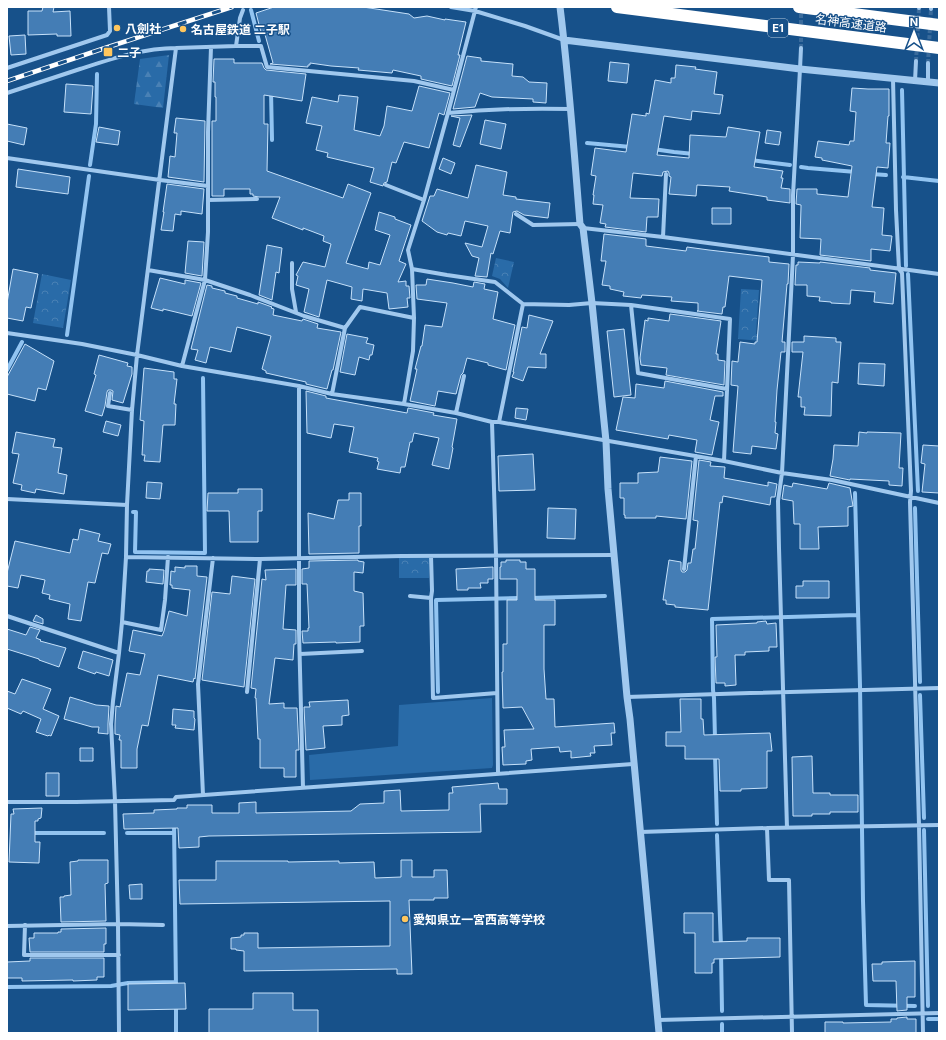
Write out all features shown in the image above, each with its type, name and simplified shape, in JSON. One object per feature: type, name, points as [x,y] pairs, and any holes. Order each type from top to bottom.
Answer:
[{"type":"highway","name":"名神高速道路","points":[[617,7],[939,48]]},
{"type":"highway","name":"名神高速道路","points":[[799,7],[939,25]]},
{"type":"street","points":[[7,68],[107,35],[110,31],[109,7]]},
{"type":"street","points":[[450,7],[476,9],[564,40],[800,69],[939,84]]},
{"type":"street","points":[[560,7],[571,109],[581,226],[592,303],[606,440],[608,488],[633,764],[660,1033]]},
{"type":"street","points":[[404,404],[413,351],[414,318],[412,269],[408,250],[424,200],[476,9]]},
{"type":"street","points":[[236,46],[240,18],[244,10]]},
{"type":"street","points":[[7,93],[110,60],[150,50],[211,46],[261,46],[267,67],[414,81],[454,90]]},
{"type":"street","points":[[182,366],[205,280],[208,245],[208,132],[211,46]]},
{"type":"street","points":[[119,1033],[115,801],[111,724],[120,654],[126,557],[132,410],[176,48]]},
{"type":"street","points":[[788,828],[778,501],[782,473],[793,255],[793,195],[801,48]]},
{"type":"street","points":[[915,81],[916,61]]},
{"type":"street","points":[[928,63],[928,82]]},
{"type":"street","points":[[893,79],[896,210],[899,269],[902,273],[911,475],[923,1033]]},
{"type":"street","points":[[448,113],[518,109],[571,109]]},
{"type":"street","points":[[7,158],[208,186]]},
{"type":"street","points":[[663,237],[666,174]]},
{"type":"street","points":[[386,185],[424,200]]},
{"type":"street","points":[[208,200],[257,199]]},
{"type":"street","points":[[516,214],[533,225],[581,226],[939,274]]},
{"type":"street","points":[[292,263],[292,289],[296,312]]},
{"type":"street","points":[[412,269],[495,282],[523,304],[569,305],[592,303],[631,305],[730,319],[724,461]]},
{"type":"street","points":[[148,270],[205,280],[304,316],[345,328]]},
{"type":"street","points":[[499,422],[523,304]]},
{"type":"street","points":[[631,305],[638,373],[727,389]]},
{"type":"street","points":[[332,394],[345,328],[360,307],[414,318]]},
{"type":"street","points":[[7,333],[82,344],[138,355],[182,366],[299,386],[332,394],[456,413],[492,422],[606,440],[782,473],[832,480],[939,502]]},
{"type":"street","points":[[456,413],[464,376]]},
{"type":"street","points":[[299,386],[299,558],[303,788]]},
{"type":"street","points":[[110,393],[108,406],[132,410]]},
{"type":"street","points":[[492,422],[496,555],[498,773]]},
{"type":"street","points":[[684,569],[696,456]]},
{"type":"street","points":[[7,501],[127,505]]},
{"type":"street","points":[[126,557],[260,559],[496,555],[614,555]]},
{"type":"street","points":[[431,556],[433,698],[497,693]]},
{"type":"street","points":[[122,622],[161,630],[168,557]]},
{"type":"street","points":[[203,795],[198,684],[212,558]]},
{"type":"street","points":[[247,692],[260,559]]},
{"type":"street","points":[[410,596],[431,598]]},
{"type":"street","points":[[7,616],[120,654]]},
{"type":"street","points":[[300,654],[362,650]]},
{"type":"street","points":[[627,697],[939,688]]},
{"type":"street","points":[[7,802],[174,800],[176,797],[633,764]]},
{"type":"street","points":[[640,832],[939,824]]},
{"type":"street","points":[[767,828],[768,880],[789,880],[792,1033]]},
{"type":"street","points":[[7,926],[118,924],[163,925]]},
{"type":"street","points":[[25,925],[24,956],[118,955]]},
{"type":"street","points":[[658,1020],[939,1013]]},
{"type":"green space","points":[[169,55],[163,108],[134,104],[140,59]]},
{"type":"green space","points":[[496,258],[514,262],[508,288],[500,279],[492,276]]},
{"type":"green space","points":[[42,274],[71,280],[63,328],[33,323]]},
{"type":"green space","points":[[741,289],[759,290],[756,334],[763,335],[762,341],[738,339]]},
{"type":"green space","points":[[399,557],[429,558],[429,578],[399,578]]},
{"type":"green space","points":[[492,698],[492,768],[310,780],[309,755],[398,746],[399,705]]},
{"type":"building","points":[[43,7],[54,7],[53,12],[70,11],[71,36],[57,36],[57,34],[28,35],[28,11],[42,11]]},
{"type":"building","points":[[274,7],[363,7],[409,14],[414,18],[427,16],[445,20],[466,22],[452,86],[421,79],[421,76],[393,70],[392,73],[310,63],[308,67],[270,64],[273,63],[264,31],[261,32],[256,13]]},
{"type":"building","points":[[25,35],[26,54],[11,55],[9,36]]},
{"type":"building","points":[[467,56],[481,58],[481,61],[513,64],[512,76],[523,77],[529,82],[547,83],[546,103],[533,102],[533,99],[492,97],[480,93],[475,107],[453,109]]},
{"type":"building","points":[[214,59],[234,59],[234,63],[262,63],[266,70],[306,74],[302,101],[264,95],[264,124],[268,124],[267,171],[343,198],[348,184],[371,193],[346,263],[368,269],[369,262],[380,265],[390,235],[375,230],[379,212],[395,217],[395,219],[411,225],[399,261],[406,264],[398,282],[406,281],[406,286],[409,286],[410,298],[407,298],[408,307],[389,309],[387,293],[363,289],[362,301],[351,299],[352,287],[327,280],[319,317],[304,312],[309,289],[296,285],[298,276],[296,275],[303,262],[325,267],[331,244],[323,241],[324,236],[272,218],[280,197],[253,196],[253,194],[250,194],[250,189],[224,189],[224,196],[212,196],[212,121],[216,121],[215,82],[213,82]]},
{"type":"building","points":[[610,62],[629,64],[627,83],[608,81]]},
{"type":"building","points":[[676,65],[696,67],[695,69],[717,72],[714,94],[723,95],[720,114],[692,111],[691,120],[664,116],[657,155],[689,158],[690,135],[726,137],[728,127],[760,132],[754,167],[783,171],[781,188],[790,189],[790,203],[767,200],[767,197],[729,191],[730,187],[697,185],[696,196],[669,194],[671,177],[669,176],[668,171],[663,172],[662,176],[633,173],[630,198],[659,199],[658,217],[647,217],[646,232],[605,227],[606,224],[600,223],[603,205],[593,204],[596,176],[591,175],[595,148],[626,152],[632,114],[646,116],[646,113],[649,114],[655,80],[671,83],[671,78],[675,78]]},
{"type":"building","points":[[66,84],[93,86],[91,114],[64,112]]},
{"type":"building","points":[[419,86],[450,93],[444,115],[439,113],[429,148],[404,142],[396,163],[392,162],[387,182],[384,183],[383,186],[370,182],[374,168],[327,157],[328,153],[316,150],[322,126],[306,123],[312,97],[338,102],[339,95],[358,97],[354,130],[380,136],[384,126],[387,106],[412,111]]},
{"type":"building","points":[[852,88],[889,89],[889,116],[886,143],[890,143],[888,168],[877,167],[872,207],[884,208],[882,235],[892,236],[890,251],[871,249],[871,261],[820,255],[821,239],[800,238],[801,205],[796,204],[797,189],[817,189],[817,194],[848,197],[852,166],[822,160],[822,158],[815,157],[818,141],[849,145],[850,141],[854,141],[856,112],[850,111]]},
{"type":"building","points":[[472,115],[460,147],[453,145],[460,118],[451,116]]},
{"type":"building","points":[[176,118],[205,121],[204,182],[168,177],[170,156],[175,157],[177,133],[174,133]]},
{"type":"building","points":[[485,120],[506,124],[501,149],[480,144]]},
{"type":"building","points":[[7,124],[27,128],[24,145],[7,141]]},
{"type":"building","points":[[99,127],[120,131],[118,145],[96,142]]},
{"type":"building","points":[[767,130],[781,132],[779,145],[765,143]]},
{"type":"building","points":[[443,158],[455,163],[451,174],[439,169]]},
{"type":"building","points":[[476,165],[507,172],[503,195],[516,197],[516,199],[550,203],[548,218],[524,215],[517,211],[513,212],[510,233],[500,231],[493,254],[491,253],[487,277],[475,276],[479,258],[472,256],[465,243],[482,247],[488,226],[465,221],[461,236],[448,233],[447,235],[437,232],[422,221],[430,196],[434,196],[437,189],[468,198]]},
{"type":"building","points":[[18,169],[70,177],[68,194],[16,187]]},
{"type":"building","points":[[167,184],[204,189],[202,214],[181,211],[181,215],[175,214],[173,231],[161,230]]},
{"type":"building","points":[[712,208],[731,208],[731,224],[712,224]]},
{"type":"building","points":[[604,234],[646,239],[646,246],[686,251],[687,247],[769,257],[769,262],[789,264],[782,342],[785,342],[785,352],[781,352],[777,390],[775,433],[778,434],[776,449],[752,446],[751,454],[733,452],[738,386],[731,385],[732,361],[738,362],[740,342],[755,344],[755,342],[757,342],[762,280],[729,276],[725,307],[723,307],[722,314],[697,311],[698,303],[671,301],[672,297],[642,295],[641,298],[623,296],[624,292],[610,289],[610,286],[602,285],[606,261],[601,261]]},
{"type":"building","points":[[188,241],[204,242],[202,276],[185,273]]},
{"type":"building","points":[[267,245],[282,248],[279,273],[276,272],[272,300],[259,295]]},
{"type":"building","points":[[798,262],[820,262],[870,268],[870,270],[896,273],[893,304],[874,302],[875,292],[851,290],[850,304],[819,301],[820,297],[807,296],[807,285],[795,285],[796,265],[798,265]]},
{"type":"building","points":[[13,269],[38,274],[31,308],[26,307],[23,321],[7,318],[7,303]]},
{"type":"building","points":[[160,278],[185,284],[185,280],[201,283],[192,316],[163,309],[163,311],[151,308]]},
{"type":"building","points":[[427,279],[473,287],[474,282],[485,284],[484,289],[498,292],[493,319],[515,325],[506,370],[488,365],[488,363],[467,358],[456,394],[438,391],[435,406],[410,401],[417,369],[415,369],[422,346],[425,325],[442,327],[447,303],[417,299],[416,285],[426,285]]},
{"type":"building","points":[[207,285],[212,286],[212,288],[225,291],[225,293],[237,296],[237,298],[258,304],[258,302],[272,307],[271,308],[274,309],[273,315],[302,321],[303,319],[318,324],[317,328],[341,332],[333,370],[327,389],[306,384],[306,382],[266,373],[266,371],[262,369],[271,336],[237,327],[231,352],[210,347],[206,363],[195,360],[198,350],[191,349]]},
{"type":"building","points":[[670,314],[721,321],[716,354],[718,354],[718,360],[725,361],[724,385],[666,375],[667,368],[641,365],[640,358],[645,320],[648,321],[648,318],[669,321]]},
{"type":"building","points":[[529,315],[553,321],[540,354],[546,354],[546,368],[528,367],[523,381],[512,377],[522,327],[527,328]]},
{"type":"building","points":[[624,329],[631,395],[614,397],[607,331]]},
{"type":"building","points":[[347,334],[368,338],[366,343],[374,345],[372,355],[370,355],[369,360],[359,357],[355,375],[340,372]]},
{"type":"building","points":[[804,336],[836,338],[836,342],[841,342],[838,383],[832,382],[831,416],[804,415],[805,407],[801,407],[801,397],[798,397],[803,352],[792,352],[792,342],[804,342]]},
{"type":"building","points":[[25,344],[54,361],[46,390],[38,388],[35,401],[7,394],[7,377]]},
{"type":"building","points":[[99,355],[128,363],[127,366],[132,367],[132,374],[123,403],[112,400],[113,391],[108,390],[102,416],[85,411],[96,375],[94,374]]},
{"type":"building","points":[[859,363],[885,364],[884,386],[858,384]]},
{"type":"building","points":[[144,368],[174,372],[174,379],[177,379],[174,404],[176,404],[175,425],[163,425],[160,462],[144,461],[145,455],[142,455],[144,421],[140,420]]},
{"type":"building","points":[[665,381],[723,392],[723,396],[715,396],[710,420],[719,422],[712,455],[695,452],[697,440],[669,435],[668,439],[616,430],[623,397],[635,398],[636,384],[664,388]]},
{"type":"building","points":[[306,391],[326,396],[326,398],[407,413],[408,408],[434,413],[433,415],[457,419],[449,469],[432,465],[439,438],[414,433],[412,442],[410,442],[405,467],[401,467],[400,473],[377,469],[379,462],[377,461],[378,458],[349,452],[354,427],[334,424],[331,438],[307,433]]},
{"type":"building","points":[[516,408],[528,409],[526,420],[515,418]]},
{"type":"building","points":[[106,421],[121,425],[118,436],[103,432]]},
{"type":"building","points":[[16,432],[55,439],[53,447],[62,448],[58,473],[67,475],[64,494],[36,489],[35,493],[21,490],[22,485],[13,483],[19,454],[12,453]]},
{"type":"building","points":[[859,432],[901,433],[899,468],[903,468],[902,486],[889,485],[889,481],[850,480],[830,476],[834,445],[858,446]]},
{"type":"building","points":[[923,445],[939,446],[939,493],[922,492],[925,464],[921,463]]},
{"type":"building","points":[[533,454],[535,490],[499,491],[498,456]]},
{"type":"building","points":[[660,457],[692,461],[686,519],[656,516],[656,518],[625,518],[624,498],[620,498],[620,483],[638,483],[638,473],[658,472]]},
{"type":"building","points":[[699,460],[711,462],[710,466],[725,467],[724,478],[768,486],[768,482],[777,484],[775,497],[771,497],[770,505],[723,496],[722,503],[720,502],[708,610],[675,607],[675,605],[666,604],[666,600],[663,600],[669,560],[681,562],[681,570],[682,572],[685,572],[687,570],[688,563],[691,563],[693,549],[695,549],[698,521],[693,520]]},
{"type":"building","points":[[147,482],[162,483],[160,499],[146,498]]},
{"type":"building","points":[[793,483],[827,489],[829,483],[850,488],[853,506],[848,507],[848,526],[818,527],[819,549],[800,549],[800,524],[794,524],[793,501],[782,499],[784,485],[792,487]]},
{"type":"building","points":[[238,489],[262,489],[262,511],[258,511],[258,542],[230,542],[229,511],[207,511],[208,493],[238,493]]},
{"type":"building","points":[[349,493],[361,493],[359,553],[309,554],[308,513],[334,519],[338,500],[349,500]]},
{"type":"building","points":[[548,508],[576,509],[575,539],[547,538]]},
{"type":"building","points":[[80,529],[100,534],[98,541],[111,544],[108,554],[102,553],[95,583],[88,582],[81,621],[68,619],[70,604],[49,599],[50,595],[42,593],[45,580],[21,575],[18,588],[7,586],[7,573],[15,541],[70,553],[73,539],[78,540]]},
{"type":"building","points":[[358,560],[364,562],[363,573],[354,572],[354,591],[363,593],[364,626],[360,626],[360,642],[303,643],[302,631],[308,631],[309,628],[307,584],[302,584],[302,569],[309,568],[309,561]]},
{"type":"building","points":[[506,560],[520,560],[520,562],[526,562],[526,569],[535,569],[535,600],[555,600],[555,625],[544,625],[544,669],[546,699],[554,699],[555,727],[614,723],[615,733],[611,733],[612,745],[594,746],[595,753],[590,753],[591,756],[571,758],[571,751],[560,752],[559,747],[531,749],[532,760],[526,761],[526,764],[503,765],[502,747],[505,747],[504,730],[534,729],[522,707],[503,708],[503,644],[507,644],[507,600],[517,600],[517,579],[500,579],[501,562],[506,562]]},
{"type":"building","points":[[185,566],[197,566],[197,576],[207,577],[195,679],[194,678],[193,682],[158,675],[148,726],[142,725],[137,749],[137,768],[121,768],[121,740],[119,740],[120,735],[115,734],[116,706],[120,707],[127,673],[140,675],[145,654],[129,651],[133,630],[162,636],[169,611],[187,616],[190,590],[172,588],[172,585],[170,585],[171,571],[175,572],[175,567],[185,568]]},
{"type":"building","points":[[493,567],[493,579],[488,579],[488,583],[480,583],[481,588],[457,590],[456,569]]},
{"type":"building","points":[[149,569],[164,570],[163,584],[146,582],[147,571],[149,571]]},
{"type":"building","points":[[296,569],[296,585],[286,585],[283,629],[296,630],[296,644],[294,644],[293,660],[275,658],[269,704],[284,703],[284,708],[297,708],[299,750],[296,750],[296,777],[284,777],[284,768],[260,768],[260,739],[258,739],[255,698],[256,689],[251,688],[262,579],[266,580],[265,570]]},
{"type":"building","points":[[232,576],[255,579],[244,687],[202,680],[212,592],[230,594]]},
{"type":"building","points":[[803,581],[829,581],[829,598],[796,598],[796,586],[803,586]]},
{"type":"building","points":[[36,615],[43,619],[43,624],[33,621]]},
{"type":"building","points":[[766,621],[767,624],[776,623],[777,647],[769,647],[769,651],[745,652],[745,655],[735,655],[736,685],[725,686],[725,683],[716,683],[716,625],[757,623]]},
{"type":"building","points":[[30,627],[40,630],[36,638],[41,640],[40,641],[66,648],[59,667],[7,649],[7,629],[26,635]]},
{"type":"building","points":[[83,651],[113,660],[109,676],[96,672],[95,674],[78,668]]},
{"type":"building","points":[[22,679],[51,689],[43,709],[59,716],[51,736],[36,732],[41,719],[23,711],[21,714],[7,708],[7,691],[15,694]]},
{"type":"building","points":[[70,697],[96,705],[109,706],[108,734],[98,733],[99,727],[92,727],[64,719]]},
{"type":"building","points":[[680,699],[701,699],[701,719],[703,719],[704,735],[770,733],[772,751],[767,751],[767,788],[741,789],[741,791],[720,791],[719,759],[685,759],[685,746],[666,746],[666,732],[681,732]]},
{"type":"building","points":[[348,700],[349,715],[342,716],[342,725],[323,726],[325,748],[306,750],[304,707],[310,707],[309,702]]},
{"type":"building","points":[[173,709],[194,711],[194,730],[175,728],[176,725],[172,725]]},
{"type":"building","points":[[80,748],[93,748],[93,761],[80,761]]},
{"type":"building","points":[[812,756],[813,793],[830,793],[830,795],[858,795],[858,812],[830,812],[830,814],[812,814],[812,816],[793,816],[792,757]]},
{"type":"building","points":[[46,773],[59,773],[59,796],[46,796]]},
{"type":"building","points":[[498,783],[499,789],[507,789],[507,804],[480,804],[481,832],[209,836],[199,837],[199,847],[179,848],[178,828],[124,829],[123,814],[154,813],[154,810],[187,808],[187,805],[212,805],[212,813],[239,813],[239,803],[256,802],[256,813],[351,811],[360,804],[384,803],[384,791],[400,790],[401,811],[449,810],[449,793],[453,793],[452,787]]},
{"type":"building","points":[[42,808],[41,818],[38,819],[38,821],[35,821],[35,842],[40,842],[39,863],[9,862],[11,814],[14,814],[13,809]]},
{"type":"building","points":[[78,860],[108,860],[108,883],[105,884],[106,921],[61,922],[60,897],[71,895],[70,862]]},
{"type":"building","points":[[401,860],[412,860],[412,877],[434,877],[434,870],[447,870],[448,898],[434,898],[434,900],[409,900],[412,974],[397,974],[397,969],[244,971],[244,951],[231,949],[231,938],[241,937],[244,933],[258,933],[258,948],[390,946],[390,901],[180,904],[179,880],[216,880],[216,861],[339,861],[339,863],[374,862],[375,878],[401,877]]},
{"type":"building","points":[[142,884],[142,899],[130,899],[129,885]]},
{"type":"building","points":[[684,913],[713,913],[713,942],[747,941],[747,938],[780,938],[780,957],[714,959],[714,963],[712,963],[712,973],[695,973],[695,933],[684,933]]},
{"type":"building","points":[[106,928],[106,944],[104,944],[104,952],[30,952],[29,938],[34,938],[34,933],[58,933],[61,932],[61,929]]},
{"type":"building","points":[[30,958],[104,958],[104,977],[97,977],[97,980],[73,981],[22,981],[22,978],[7,978],[7,962],[30,961]]},
{"type":"building","points":[[915,961],[915,997],[907,997],[907,1010],[897,1011],[896,981],[873,981],[872,964],[882,964],[882,962]]},
{"type":"building","points":[[185,983],[186,1009],[128,1010],[128,984]]},
{"type":"building","points":[[253,993],[293,993],[293,1010],[318,1010],[318,1033],[209,1033],[209,1009],[253,1009]]},
{"type":"building","points":[[907,1017],[907,1019],[916,1019],[916,1033],[825,1033],[825,1022],[891,1022],[891,1019]]},
{"type":"waterway","points":[[251,10],[259,41]]},
{"type":"waterway","points":[[90,165],[96,124],[97,74]]},
{"type":"waterway","points":[[902,90],[906,266]]},
{"type":"waterway","points":[[271,91],[272,140]]},
{"type":"waterway","points":[[587,143],[631,147]]},
{"type":"waterway","points":[[653,149],[694,154]]},
{"type":"waterway","points":[[751,160],[790,165]]},
{"type":"waterway","points":[[801,167],[856,172]]},
{"type":"waterway","points":[[871,174],[886,175]]},
{"type":"waterway","points":[[67,335],[89,176]]},
{"type":"waterway","points":[[903,177],[939,181]]},
{"type":"waterway","points":[[908,274],[918,491]]},
{"type":"waterway","points":[[7,370],[22,342]]},
{"type":"waterway","points":[[133,512],[136,512],[135,552],[205,553],[203,378]]},
{"type":"waterway","points":[[855,493],[866,1005],[915,1006]]},
{"type":"waterway","points":[[915,508],[920,682]]},
{"type":"waterway","points":[[530,598],[605,596]]},
{"type":"waterway","points":[[438,692],[436,600],[521,598]]},
{"type":"waterway","points":[[715,739],[712,619],[858,615]]},
{"type":"waterway","points":[[920,695],[924,818]]},
{"type":"waterway","points":[[715,754],[717,824]]},
{"type":"waterway","points":[[174,823],[176,988]]},
{"type":"waterway","points":[[924,830],[928,1006]]},
{"type":"waterway","points":[[31,833],[104,833]]},
{"type":"waterway","points":[[127,833],[174,833]]},
{"type":"waterway","points":[[717,835],[721,947]]},
{"type":"waterway","points":[[721,953],[722,1011]]},
{"type":"waterway","points":[[7,987],[111,986],[128,983],[176,982]]},
{"type":"waterway","points":[[176,1005],[176,1033]]},
{"type":"waterway","points":[[928,1019],[939,1019]]},
{"type":"waterway","points":[[722,1024],[722,1033]]},
{"type":"tunnel","points":[[916,61],[919,8]]},
{"type":"tunnel","points":[[801,9],[801,48]]},
{"type":"tunnel","points":[[928,63],[931,9]]},
{"type":"railway","points":[[7,81],[232,7]]},
{"type":"place","name":"八劍社","points":[[117,28]]},
{"type":"place","name":"名古屋鉄道 二子駅","points":[[183,29]]},
{"type":"place","name":"二子","points":[[108,52]]},
{"type":"place","name":"愛知県立一宮西高等学校","points":[[405,919]]}]
